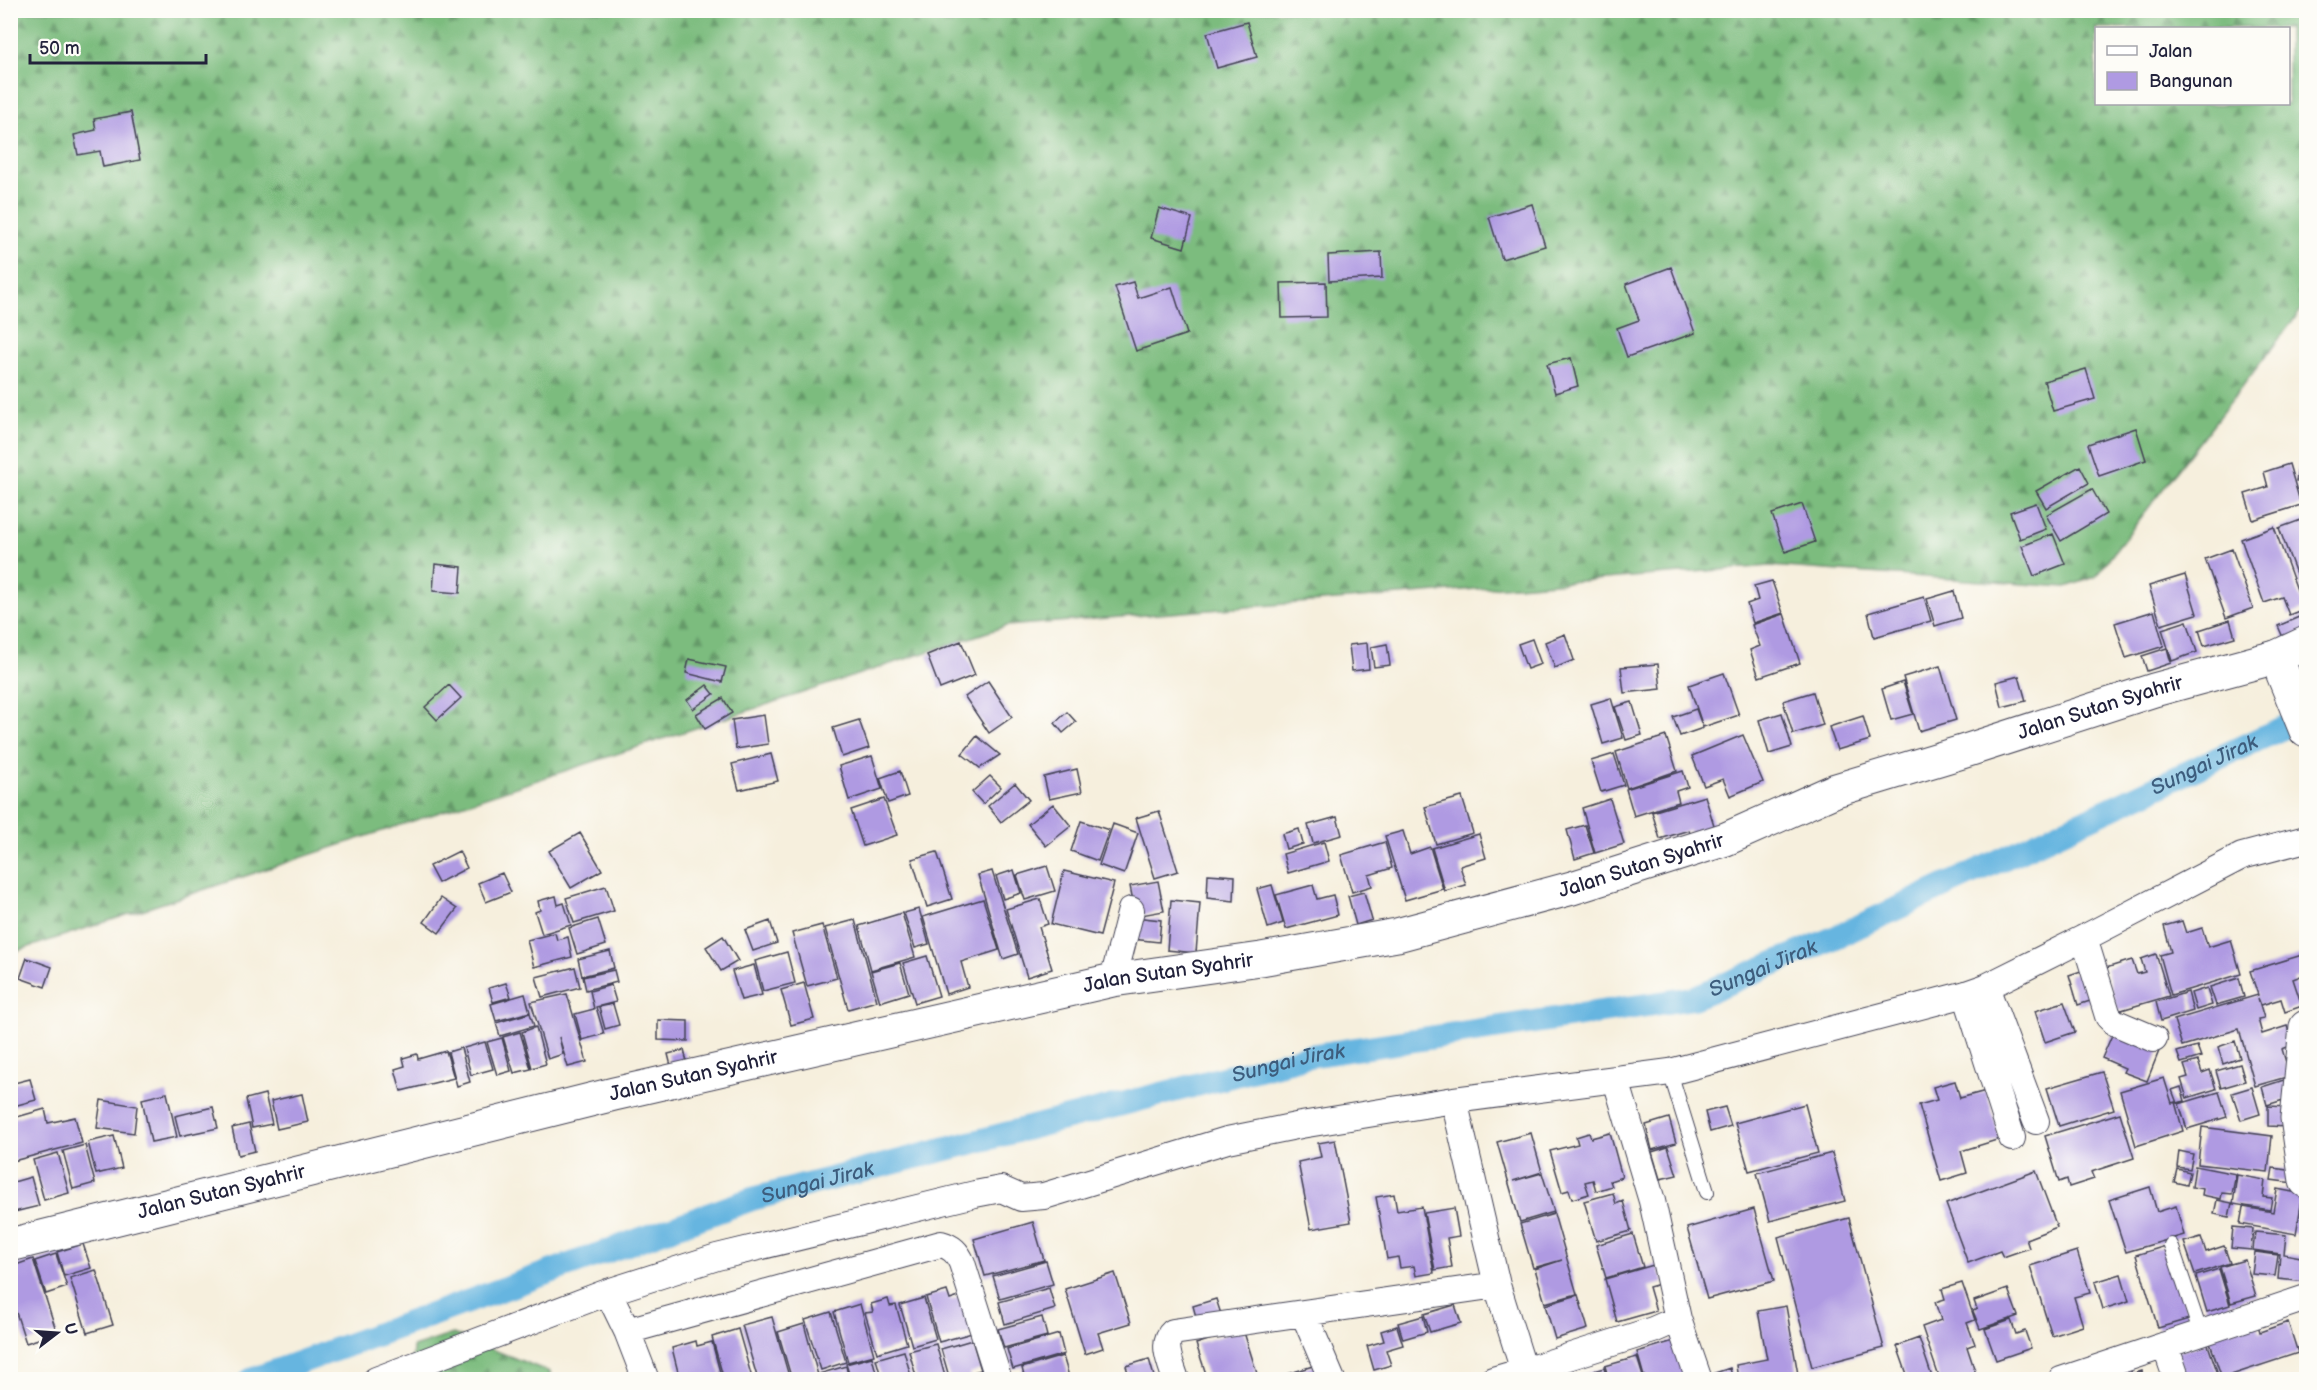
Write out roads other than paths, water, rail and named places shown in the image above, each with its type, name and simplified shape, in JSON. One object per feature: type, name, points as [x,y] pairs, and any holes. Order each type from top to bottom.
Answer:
[{"type":"main road","name":"Jalan Sutan Syahrir","points":[[10,1245],[614,1094],[1113,980],[1261,959],[1397,935],[1572,888],[1726,839],[1836,790],[2154,690],[2279,665],[2307,643]]},
{"type":"main road","points":[[2279,665],[2307,731]]},
{"type":"main road","points":[[2306,1029],[2302,1118],[2307,1181]]},
{"type":"street","points":[[376,1380],[608,1292],[717,1257],[975,1194],[1001,1189],[1022,1198],[1044,1196],[1227,1140],[1301,1125],[1454,1100],[1670,1072],[1976,990],[2084,938],[2242,856],[2307,839]]},
{"type":"street","points":[[1113,980],[1131,910]]},
{"type":"street","points":[[2084,938],[2108,1016],[2114,1022],[2154,1039]]},
{"type":"street","points":[[1976,990],[2036,1121]]},
{"type":"street","points":[[1976,990],[2012,1138]]},
{"type":"street","points":[[1616,1080],[1652,1201],[1678,1319],[1699,1380]]},
{"type":"street","points":[[1454,1100],[1497,1285],[1524,1371]]},
{"type":"street","points":[[627,1332],[941,1244],[950,1246],[957,1252],[962,1263],[997,1374],[996,1380]]},
{"type":"street","points":[[1176,1380],[1167,1346],[1167,1340],[1173,1332],[1497,1285]]},
{"type":"street","points":[[608,1292],[646,1380]]},
{"type":"street","points":[[2061,1380],[2307,1298]]},
{"type":"street","points":[[1304,1314],[1332,1380]]},
{"type":"street","points":[[1493,1380],[1653,1330],[1678,1319]]},
{"type":"street","points":[[2165,1345],[2177,1380]]},
{"type":"lane","points":[[1670,1072],[1707,1192]]},
{"type":"lane","points":[[2171,1245],[2201,1334]]},
{"type":"waterway","name":"Sungai Jirak","points":[[251,1380],[752,1199],[1309,1056],[1693,998],[1836,937],[2306,717]]}]
